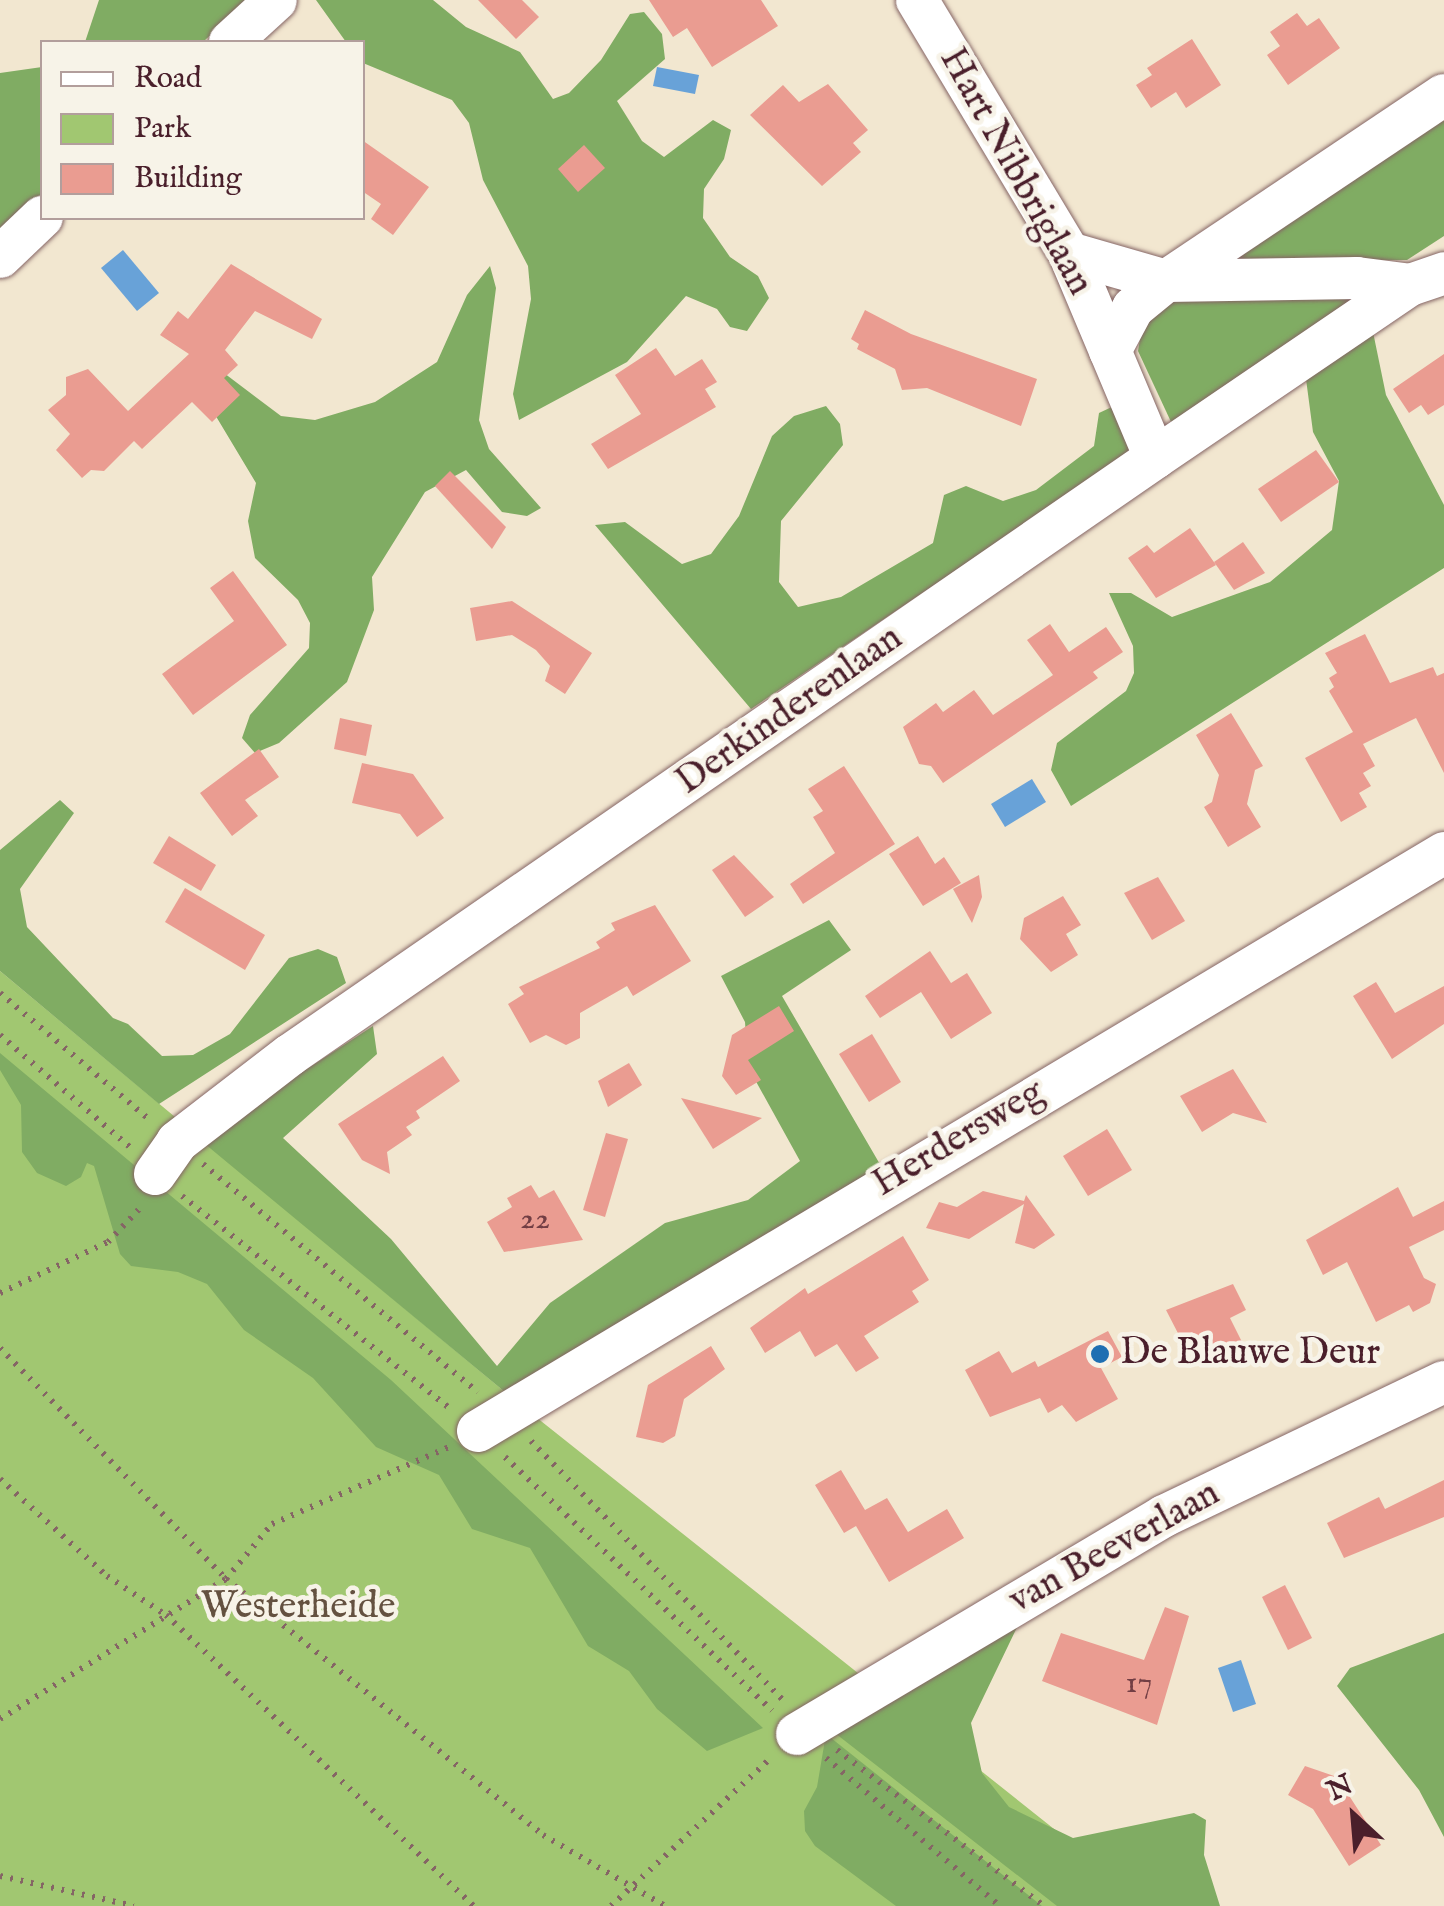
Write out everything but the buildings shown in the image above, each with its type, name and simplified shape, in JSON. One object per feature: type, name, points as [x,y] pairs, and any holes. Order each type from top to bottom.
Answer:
[{"type":"street","points":[[232,40],[276,0]]},
{"type":"street","name":"Hart Nibbriglaan","points":[[917,0],[1069,253],[1155,458]]},
{"type":"street","points":[[1110,351],[1133,308],[1166,281],[1444,95]]},
{"type":"street","points":[[0,257],[40,219]]},
{"type":"street","points":[[1069,253],[1166,281],[1427,279]]},
{"type":"street","name":"Derkinderenlaan","points":[[154,1174],[177,1142],[290,1055],[1155,458],[1427,279]]},
{"type":"street","name":"Herdersweg","points":[[478,1431],[1444,853]]},
{"type":"street","name":"van Beeverlaan","points":[[797,1734],[1164,1516],[1444,1382]]},
{"type":"path","points":[[0,1035],[154,1174],[478,1431],[797,1734],[1000,1906]]},
{"type":"path","points":[[0,1293],[108,1242],[140,1210],[154,1174]]},
{"type":"path","points":[[0,1348],[226,1579],[543,1835],[665,1906]]},
{"type":"path","points":[[0,1719],[226,1579],[272,1524],[404,1472],[478,1431]]},
{"type":"path","points":[[0,1479],[107,1576],[166,1615],[474,1906]]},
{"type":"path","points":[[611,1906],[628,1884],[797,1734]]},
{"type":"path","points":[[0,1876],[134,1906]]},
{"type":"green space","points":[[99,0],[248,0],[205,40],[86,40]]},
{"type":"green space","points":[[316,0],[433,0],[466,27],[520,52],[553,99],[569,93],[601,60],[630,14],[644,12],[662,34],[665,59],[617,101],[642,141],[664,157],[713,120],[731,130],[724,159],[704,189],[703,218],[730,257],[758,276],[769,298],[747,331],[730,327],[717,309],[686,296],[627,362],[519,420],[513,394],[531,299],[528,266],[483,180],[469,123],[452,100],[365,64],[365,40],[345,40]]},
{"type":"green space","points":[[40,67],[40,195],[0,232],[0,73]]},
{"type":"green space","points":[[1444,104],[1444,236],[1407,260],[1207,261]]},
{"type":"green space","points":[[490,266],[496,288],[479,420],[489,449],[541,508],[527,516],[502,512],[466,470],[425,492],[372,577],[374,610],[347,682],[279,743],[255,753],[242,738],[250,715],[309,648],[310,623],[298,600],[255,558],[248,521],[256,483],[208,403],[220,370],[281,416],[315,420],[375,402],[437,362],[467,295]]},
{"type":"green space","points":[[1384,295],[1172,424],[1138,351],[1144,316],[1165,300]]},
{"type":"green space","points":[[1373,332],[1386,395],[1444,505],[1444,568],[1071,806],[1051,770],[1057,743],[1126,691],[1134,673],[1133,646],[1109,593],[1131,593],[1172,617],[1270,582],[1332,530],[1339,481],[1313,432],[1306,379]]},
{"type":"green space","points":[[1116,405],[1135,449],[751,709],[595,525],[625,522],[682,564],[711,554],[739,516],[772,436],[794,416],[826,406],[840,424],[843,445],[781,521],[779,582],[798,607],[841,597],[933,543],[944,495],[966,486],[1003,501],[1036,490],[1094,446],[1099,413]]},
{"type":"green space","points":[[60,800],[74,813],[20,889],[27,927],[113,1018],[128,1024],[162,1056],[193,1055],[230,1034],[289,958],[318,949],[337,957],[346,983],[159,1104],[0,971],[0,850]]},
{"type":"green space","points":[[829,920],[851,950],[782,996],[881,1166],[512,1398],[199,1139],[373,1026],[377,1054],[283,1138],[391,1239],[497,1366],[550,1303],[665,1223],[748,1200],[800,1161],[748,1067],[745,1022],[721,976]]},
{"type":"green space","name":"Westerheide","points":[[0,971],[512,1398],[1151,1906],[0,1906]]},
{"type":"green space","points":[[0,1053],[391,1380],[763,1728],[707,1751],[657,1709],[629,1671],[588,1646],[530,1548],[472,1529],[439,1475],[376,1447],[313,1378],[244,1330],[207,1284],[178,1272],[131,1266],[120,1254],[94,1166],[87,1163],[81,1177],[66,1186],[37,1173],[22,1152],[21,1105],[0,1070]]},
{"type":"green space","points":[[1020,1621],[971,1723],[982,1773],[1009,1807],[1073,1838],[1194,1813],[1206,1820],[1204,1855],[1220,1906],[1057,1906],[831,1730]]},
{"type":"green space","points":[[1444,1633],[1444,1837],[1419,1790],[1337,1686],[1350,1668]]},
{"type":"green space","points":[[826,1734],[1042,1906],[896,1906],[815,1846],[805,1831],[804,1811],[817,1787]]},
{"type":"water","points":[[657,67],[699,75],[695,94],[653,86]]},
{"type":"water","points":[[123,250],[159,293],[137,311],[101,268]]},
{"type":"water","points":[[1032,779],[1046,802],[1005,827],[991,804]]},
{"type":"water","points":[[1241,1660],[1256,1704],[1233,1712],[1218,1668]]},
{"type":"place","name":"De Blauwe Deur","points":[[1100,1354]]}]
